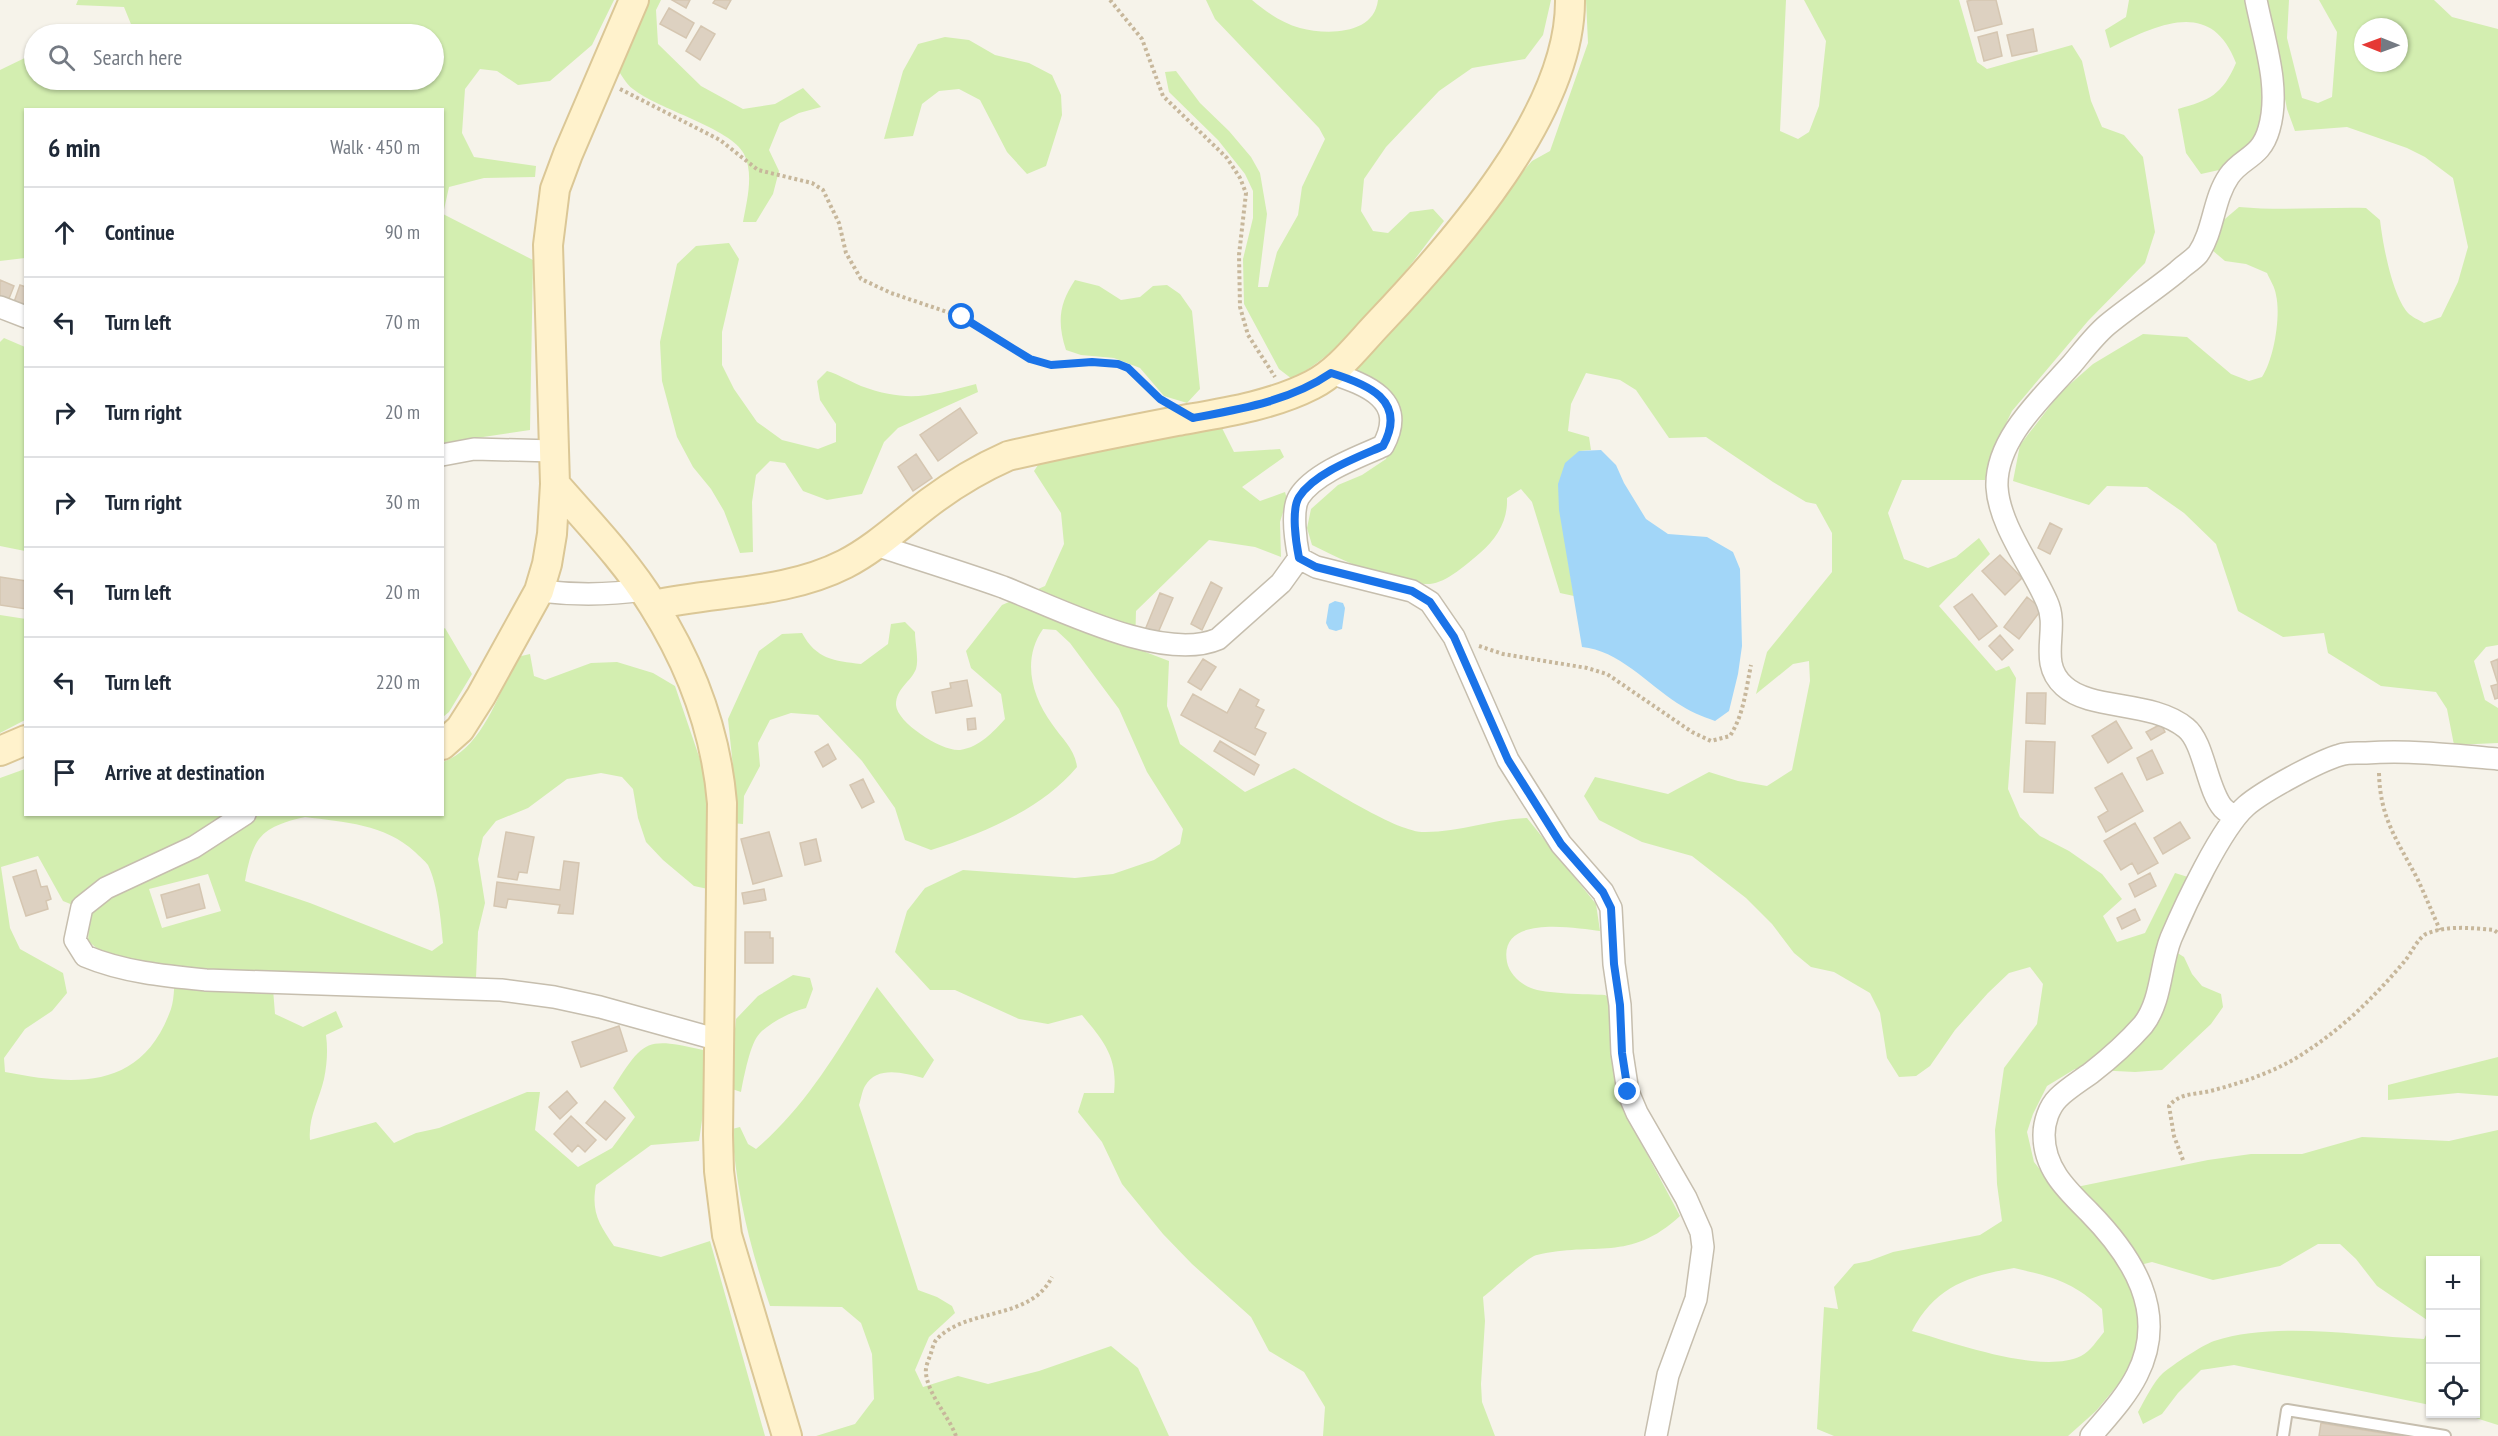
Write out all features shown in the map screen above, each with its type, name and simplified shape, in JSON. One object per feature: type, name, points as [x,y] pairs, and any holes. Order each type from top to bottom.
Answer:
[{"type":"street","points":[[444,743],[460,729],[539,591],[552,534],[555,484],[548,245],[555,189],[634,0]]},
{"type":"street","points":[[539,591],[612,593],[648,598],[690,597],[778,586],[812,578],[845,564],[876,545],[931,501],[986,466],[1008,456],[1244,408],[1313,385],[1331,373],[1431,265],[1508,167],[1531,130],[1565,50],[1570,0]]},
{"type":"street","points":[[2235,818],[2222,807],[2189,730],[2162,713],[2077,695],[2058,680],[2050,665],[2052,624],[2049,605],[2006,520],[1997,486],[1999,464],[2015,432],[2105,326],[2150,295],[2198,254],[2213,218],[2222,186],[2232,172],[2259,149],[2266,138],[2274,93],[2256,0]]},
{"type":"street","points":[[0,307],[24,316]]},
{"type":"street","points":[[876,545],[1001,587],[1133,638],[1184,646],[1208,644],[1218,639],[1281,584],[1299,558],[1295,519],[1298,498],[1318,478],[1383,446],[1389,435],[1390,410],[1383,398],[1356,380],[1331,373]]},
{"type":"street","points":[[444,455],[474,449],[554,451]]},
{"type":"street","points":[[555,484],[648,598],[682,657],[695,686],[712,737],[719,766],[722,803],[719,1171],[727,1235],[787,1436]]},
{"type":"street","points":[[1299,558],[1316,567],[1412,591],[1430,602],[1454,637],[1508,760],[1561,844],[1603,892],[1611,908],[1622,1053],[1628,1092],[1637,1113],[1686,1198],[1701,1232],[1703,1247],[1696,1299],[1668,1375],[1656,1436]]},
{"type":"street","points":[[0,752],[24,741]]},
{"type":"street","points":[[2091,1436],[2112,1412],[2137,1375],[2143,1358],[2150,1314],[2144,1292],[2130,1259],[2096,1219],[2058,1180],[2046,1150],[2044,1134],[2048,1114],[2058,1099],[2102,1065],[2144,1023],[2157,993],[2170,939],[2202,873],[2235,818],[2246,806],[2269,790],[2341,754],[2412,752],[2498,759]]},
{"type":"street","points":[[242,816],[194,847],[106,888],[82,907],[75,940],[85,956],[120,967],[168,977],[501,990],[554,997],[600,1007],[719,1040]]},
{"type":"lane","points":[[2283,1436],[2287,1410],[2445,1436]]},
{"type":"path","points":[[1110,0],[1142,39],[1163,96],[1227,158],[1240,178],[1246,193],[1239,255],[1240,307],[1248,334],[1287,395]]},
{"type":"path","points":[[600,79],[720,140],[758,170],[812,183],[823,190],[839,223],[846,253],[861,279],[891,293],[962,317],[1030,359],[1051,365],[1092,362],[1118,364],[1128,368],[1160,399],[1193,418]]},
{"type":"path","points":[[1454,637],[1503,654],[1587,668],[1607,674],[1692,732],[1711,741],[1730,736],[1737,726],[1743,708],[1751,665]]},
{"type":"path","points":[[2379,752],[2380,791],[2389,829],[2418,880],[2440,930]]},
{"type":"path","points":[[2183,1160],[2174,1136],[2169,1106],[2176,1097],[2214,1090],[2285,1066],[2349,1020],[2404,962],[2424,935],[2464,927],[2494,930],[2498,933]]},
{"type":"path","points":[[956,1436],[952,1425],[931,1391],[925,1372],[935,1340],[955,1326],[1019,1306],[1045,1290],[1052,1277]]},
{"type":"green space","points":[[78,0],[614,0],[592,45],[550,81],[518,85],[497,71],[480,69],[465,89],[462,133],[474,157],[536,166],[535,177],[484,178],[449,187],[444,210],[444,108],[24,108],[24,258],[0,261],[0,70],[24,58],[24,90],[444,90],[444,24],[131,24],[124,7],[76,5]]},
{"type":"green space","points":[[644,0],[661,0],[656,10],[658,44],[701,86],[743,109],[775,104],[803,88],[821,107],[799,113],[780,123],[769,150],[779,171],[773,194],[756,222],[743,222],[749,187],[749,170],[744,154],[736,145],[709,127],[633,89],[616,67]]},
{"type":"green space","points":[[1206,0],[1252,0],[1287,23],[1323,32],[1348,30],[1359,26],[1375,12],[1378,0],[1551,0],[1543,35],[1525,59],[1472,68],[1439,91],[1386,147],[1364,179],[1361,211],[1373,231],[1388,233],[1410,212],[1433,209],[1444,221],[1393,287],[1357,328],[1337,347],[1292,379],[1279,369],[1244,304],[1243,259],[1253,218],[1253,191],[1245,174],[1218,140],[1169,92],[1165,72],[1176,71],[1200,103],[1229,131],[1251,157],[1260,173],[1267,214],[1258,287],[1268,287],[1277,252],[1298,215],[1302,187],[1325,139],[1319,128],[1215,19]]},
{"type":"green space","points":[[1586,0],[1786,0],[1780,131],[1798,139],[1809,132],[1819,106],[1826,41],[1804,0],[1959,0],[1977,62],[1987,69],[2072,45],[2082,61],[2091,101],[2102,127],[2124,135],[2143,157],[2155,232],[2145,263],[2088,321],[2012,411],[1997,442],[1985,480],[1902,480],[1888,513],[1904,559],[1928,568],[1956,557],[1979,538],[1990,554],[1939,606],[1996,671],[2009,666],[2016,678],[2008,789],[2020,817],[2040,836],[2069,851],[2102,874],[2122,899],[2103,916],[2117,942],[2145,933],[2175,873],[2188,877],[2158,941],[2184,957],[2192,974],[2202,986],[2221,994],[2223,1007],[2211,1024],[2162,1070],[2135,1072],[2075,1069],[2047,1086],[2027,1132],[2034,1162],[2057,1191],[2208,1160],[2251,1154],[2302,1154],[2362,1137],[2449,1141],[2498,1130],[2498,1425],[2476,1418],[2480,1418],[2480,1256],[2426,1256],[2426,1319],[2377,1286],[2356,1259],[2340,1244],[2318,1244],[2280,1266],[2213,1280],[2152,1262],[2120,1270],[2139,1300],[2139,1346],[2131,1369],[2096,1411],[2068,1436],[1834,1436],[1817,1429],[1824,1307],[1838,1309],[1834,1287],[1854,1264],[1893,1252],[1980,1235],[2002,1221],[1997,1184],[1995,1130],[2004,1068],[2037,1024],[2043,984],[2030,967],[2009,973],[1955,1030],[1930,1066],[1916,1076],[1899,1077],[1887,1058],[1880,1013],[1870,993],[1834,972],[1811,967],[1794,953],[1772,924],[1746,898],[1692,856],[1642,842],[1599,820],[1584,796],[1595,777],[1668,794],[1709,772],[1738,781],[1767,786],[1792,770],[1810,681],[1809,661],[1793,664],[1756,694],[1767,652],[1832,572],[1832,533],[1816,504],[1806,502],[1773,482],[1706,437],[1669,438],[1636,390],[1620,380],[1586,373],[1571,404],[1568,431],[1589,437],[1591,450],[1579,451],[1567,554],[1574,596],[1560,593],[1532,502],[1521,489],[1507,498],[1503,522],[1486,547],[1463,567],[1436,583],[1416,584],[1401,581],[1338,558],[1312,545],[1307,528],[1311,509],[1338,485],[1362,475],[1386,459],[1395,435],[1395,404],[1384,386],[1354,368],[1532,161],[1550,151],[1588,43]],"holes":[[[2014,1268],[2051,1278],[2081,1292],[2102,1309],[2104,1332],[2081,1356],[2064,1361],[2021,1360],[1912,1331],[1931,1304],[1954,1286],[1968,1280]]]},
{"type":"green space","points":[[2129,0],[2248,0],[2266,92],[2260,133],[2219,170],[2201,174],[2186,153],[2178,109],[2207,99],[2226,82],[2236,63],[2226,43],[2214,30],[2199,24],[2184,22],[2148,31],[2110,48],[2105,30],[2126,17]]},
{"type":"green space","points":[[2265,0],[2289,0],[2287,38],[2302,98],[2318,103],[2332,97],[2337,32],[2319,0],[2434,0],[2452,17],[2498,29],[2498,645],[2486,647],[2474,661],[2485,700],[2498,708],[2498,743],[2454,745],[2447,709],[2436,692],[2381,686],[2328,653],[2324,633],[2283,637],[2238,611],[2216,544],[2184,513],[2147,487],[2107,486],[2089,505],[2013,481],[2020,445],[2060,393],[2093,364],[2143,334],[2187,337],[2231,374],[2249,381],[2262,377],[2270,360],[2277,325],[2278,314],[2274,286],[2267,273],[2246,264],[2225,261],[2212,250],[2219,224],[2239,207],[2366,208],[2380,220],[2389,269],[2402,305],[2410,314],[2424,323],[2441,317],[2458,282],[2468,247],[2453,178],[2425,157],[2407,148],[2347,127],[2295,131],[2287,109]]},
{"type":"green space","points":[[945,37],[969,40],[995,55],[1029,63],[1052,75],[1061,95],[1062,115],[1046,166],[1027,174],[1007,152],[980,100],[959,89],[939,91],[922,104],[913,136],[884,139],[903,71],[918,44]]},
{"type":"green space","points":[[444,215],[533,260],[530,430],[444,443]]},
{"type":"green space","points":[[729,243],[739,259],[722,332],[722,365],[734,389],[757,422],[782,440],[818,449],[836,442],[836,424],[820,400],[817,381],[827,371],[861,386],[892,395],[919,396],[976,384],[978,392],[898,428],[884,442],[862,494],[827,500],[803,491],[785,463],[770,461],[756,475],[752,502],[753,552],[740,553],[724,511],[711,489],[693,467],[677,437],[662,381],[660,342],[677,264],[696,246]]},
{"type":"green space","points":[[1075,280],[1099,286],[1121,300],[1140,297],[1153,286],[1167,285],[1180,294],[1192,311],[1200,389],[1187,403],[1164,396],[1140,368],[1114,358],[1081,355],[1066,350],[1061,331],[1061,314],[1066,297]]},
{"type":"green space","points":[[4,338],[24,347],[24,551],[0,546],[0,342]]},
{"type":"green space","points":[[1221,426],[1234,452],[1280,449],[1284,457],[1242,487],[1260,501],[1285,492],[1287,499],[1280,522],[1281,557],[1255,547],[1209,540],[1136,611],[1135,648],[1169,661],[1167,706],[1180,744],[1245,792],[1294,768],[1376,815],[1422,832],[1527,818],[1596,904],[1600,931],[1557,927],[1526,930],[1514,936],[1507,947],[1507,962],[1516,978],[1531,988],[1556,993],[1605,995],[1610,998],[1630,1122],[1680,1216],[1662,1231],[1628,1245],[1558,1251],[1532,1257],[1483,1297],[1485,1321],[1482,1402],[1495,1436],[1323,1436],[1325,1407],[1304,1372],[1269,1351],[1251,1317],[1192,1264],[1163,1234],[1122,1184],[1102,1142],[1078,1112],[1084,1093],[1114,1093],[1115,1081],[1108,1051],[1082,1015],[1048,1024],[1019,1019],[955,990],[930,990],[895,952],[907,911],[925,888],[963,870],[1075,878],[1113,874],[1154,860],[1180,844],[1183,829],[1147,772],[1119,709],[1070,643],[1056,630],[1043,629],[1036,641],[1031,665],[1032,677],[1034,689],[1045,713],[1071,749],[1077,767],[1063,782],[1029,808],[991,828],[931,850],[905,840],[895,808],[862,761],[818,715],[791,713],[770,720],[758,743],[760,766],[744,796],[743,824],[731,823],[733,767],[728,719],[759,651],[782,634],[802,633],[813,648],[827,657],[842,662],[861,664],[888,644],[891,624],[905,622],[915,632],[917,665],[914,674],[898,694],[896,705],[898,712],[912,728],[943,746],[960,750],[974,746],[986,738],[1005,719],[1001,694],[971,668],[966,651],[1002,605],[1045,586],[1064,544],[1061,513],[1034,471],[1042,459]]},
{"type":"green space","points":[[0,615],[24,619],[24,721],[0,733]]},
{"type":"green space","points":[[444,629],[472,674],[449,712],[444,716]]},
{"type":"green space","points":[[530,654],[534,676],[545,680],[591,663],[617,662],[653,673],[675,686],[706,777],[708,889],[694,886],[646,842],[638,818],[633,789],[622,777],[601,773],[567,779],[528,808],[496,821],[483,837],[478,859],[485,903],[478,932],[476,978],[272,976],[275,1014],[303,1027],[336,1011],[343,1027],[326,1035],[325,1073],[312,1116],[310,1140],[376,1122],[394,1143],[416,1133],[439,1128],[527,1092],[540,1092],[535,1130],[578,1167],[612,1148],[635,1117],[613,1088],[640,1051],[658,1043],[703,1050],[709,1072],[699,1141],[651,1145],[596,1185],[596,1210],[600,1224],[614,1246],[661,1257],[710,1241],[765,1436],[0,1436],[0,778],[24,769],[24,816],[444,816],[444,762],[457,755],[469,744],[479,732],[517,657]],"holes":[[[305,817],[349,823],[391,835],[415,852],[428,865],[438,903],[443,943],[432,951],[310,903],[245,881],[256,844],[269,830]],[[38,856],[63,901],[90,912],[88,940],[95,947],[116,957],[175,968],[171,1009],[158,1036],[143,1055],[125,1068],[104,1076],[82,1080],[57,1079],[5,1072],[4,1058],[25,1029],[52,1011],[67,993],[63,973],[20,949],[10,928],[1,867]],[[208,874],[221,911],[162,928],[149,889]]]},
{"type":"green space","points":[[793,975],[810,978],[813,989],[806,1008],[782,1018],[760,1033],[750,1052],[741,1092],[729,1088],[736,1019],[758,996]]},
{"type":"green space","points":[[877,987],[934,1060],[923,1078],[891,1072],[876,1075],[865,1086],[859,1105],[918,1290],[952,1306],[955,1313],[929,1337],[915,1370],[923,1387],[958,1376],[988,1384],[1039,1371],[1111,1346],[1138,1368],[1169,1436],[816,1436],[855,1424],[874,1399],[872,1354],[861,1323],[842,1307],[770,1306],[745,1219],[732,1129],[740,1127],[748,1144],[756,1149],[775,1132],[823,1073]]},
{"type":"green space","points":[[2498,1057],[2498,1096],[2458,1093],[2388,1100],[2388,1085]]},
{"type":"green space","points":[[2291,1331],[2424,1339],[2426,1335],[2426,1404],[2234,1365],[2201,1370],[2178,1393],[2162,1414],[2143,1424],[2138,1412],[2163,1373],[2214,1341],[2238,1335]]},
{"type":"water","points":[[1601,450],[1616,465],[1646,519],[1668,534],[1707,537],[1733,552],[1740,569],[1742,646],[1729,711],[1715,721],[1682,706],[1608,654],[1582,647],[1559,510],[1558,484],[1565,463],[1579,451]]},
{"type":"water","points":[[1335,601],[1343,603],[1345,608],[1342,629],[1336,631],[1329,629],[1326,623],[1329,604]]},
{"type":"building","points":[[672,0],[690,0],[686,8]]},
{"type":"building","points":[[715,0],[731,0],[726,9],[713,3]]},
{"type":"building","points":[[1996,0],[2002,24],[1975,31],[1967,1]]},
{"type":"building","points":[[669,8],[694,23],[686,38],[660,24]]},
{"type":"building","points":[[701,26],[715,34],[700,60],[686,51]]},
{"type":"building","points":[[2033,29],[2037,51],[2012,56],[2007,35]]},
{"type":"building","points":[[1997,32],[2002,56],[1984,61],[1978,37]]},
{"type":"building","points":[[0,280],[14,286],[8,301],[0,298]]},
{"type":"building","points":[[20,285],[24,286],[24,305],[14,302]]},
{"type":"building","points":[[960,408],[977,433],[938,461],[920,435]]},
{"type":"building","points":[[916,454],[932,478],[913,491],[898,467]]},
{"type":"building","points":[[2050,523],[2062,529],[2050,554],[2038,548]]},
{"type":"building","points":[[2000,555],[2022,578],[2005,595],[1982,571]]},
{"type":"building","points":[[0,577],[24,581],[24,609],[0,605]]},
{"type":"building","points":[[1211,582],[1222,588],[1202,630],[1191,624]]},
{"type":"building","points":[[1160,593],[1173,598],[1157,635],[1145,630]]},
{"type":"building","points":[[1972,594],[1997,626],[1979,640],[1954,607]]},
{"type":"building","points":[[2027,597],[2042,609],[2019,639],[2004,627]]},
{"type":"building","points":[[2000,635],[2013,650],[2002,660],[1989,646]]},
{"type":"building","points":[[1203,659],[1216,667],[1201,690],[1188,682]]},
{"type":"building","points":[[2498,659],[2498,684],[2491,662]]},
{"type":"building","points":[[967,680],[972,706],[936,713],[932,692],[951,688],[950,683]]},
{"type":"building","points":[[2498,684],[2498,698],[2495,699],[2491,686]]},
{"type":"building","points":[[1240,689],[1259,700],[1256,706],[1264,710],[1255,728],[1266,733],[1255,755],[1181,715],[1193,694],[1227,713]]},
{"type":"building","points":[[2027,693],[2046,693],[2045,724],[2026,723]]},
{"type":"building","points":[[975,718],[976,729],[968,730],[967,719]]},
{"type":"building","points":[[2116,721],[2132,748],[2108,763],[2092,736]]},
{"type":"building","points":[[2161,724],[2165,732],[2151,740],[2146,732]]},
{"type":"building","points":[[1220,741],[1259,765],[1254,775],[1214,751]]},
{"type":"building","points":[[2026,741],[2055,742],[2053,793],[2024,792]]},
{"type":"building","points":[[828,744],[836,759],[823,767],[815,752]]},
{"type":"building","points":[[2152,750],[2163,773],[2147,780],[2137,758]]},
{"type":"building","points":[[2122,773],[2143,811],[2106,832],[2098,817],[2108,811],[2095,788]]},
{"type":"building","points":[[863,779],[874,802],[862,808],[850,785]]},
{"type":"building","points":[[2180,822],[2190,838],[2163,854],[2154,838]]},
{"type":"building","points":[[2135,823],[2158,863],[2138,874],[2132,863],[2121,870],[2104,841]]},
{"type":"building","points":[[506,832],[534,837],[527,873],[519,872],[517,880],[498,877]]},
{"type":"building","points":[[769,832],[782,876],[753,884],[741,839]]},
{"type":"building","points":[[816,839],[821,861],[805,865],[800,843]]},
{"type":"building","points":[[564,861],[579,863],[573,914],[558,913],[560,905],[508,899],[506,908],[494,906],[497,882],[560,890]]},
{"type":"building","points":[[36,870],[41,887],[47,886],[51,899],[46,901],[48,909],[26,916],[13,877]]},
{"type":"building","points":[[2150,873],[2156,886],[2135,897],[2129,884]]},
{"type":"building","points":[[199,884],[205,908],[167,918],[161,895]]},
{"type":"building","points":[[764,889],[766,900],[744,904],[742,893]]},
{"type":"building","points":[[2135,909],[2140,920],[2122,929],[2117,918]]},
{"type":"building","points":[[745,932],[770,932],[770,938],[773,938],[773,963],[745,963]]},
{"type":"building","points":[[619,1026],[627,1051],[581,1067],[572,1042]]},
{"type":"building","points":[[567,1091],[577,1103],[560,1119],[549,1107]]},
{"type":"building","points":[[605,1101],[625,1118],[606,1140],[586,1123]]},
{"type":"building","points":[[571,1116],[596,1140],[585,1152],[578,1145],[572,1152],[554,1134]]},
{"type":"building","points":[[2321,1423],[2401,1436],[2319,1436]]},
{"type":"route","points":[[962,317],[993,334],[1030,359],[1051,365],[1092,362],[1118,364],[1128,368],[1160,399],[1193,418],[1244,408],[1287,395],[1313,385],[1331,373],[1356,380],[1383,398],[1390,410],[1391,422],[1389,435],[1383,446],[1318,478],[1298,498],[1295,519],[1299,558],[1316,567],[1412,591],[1430,602],[1454,637],[1508,760],[1561,844],[1603,892],[1611,908],[1622,1053],[1628,1092]]}]
